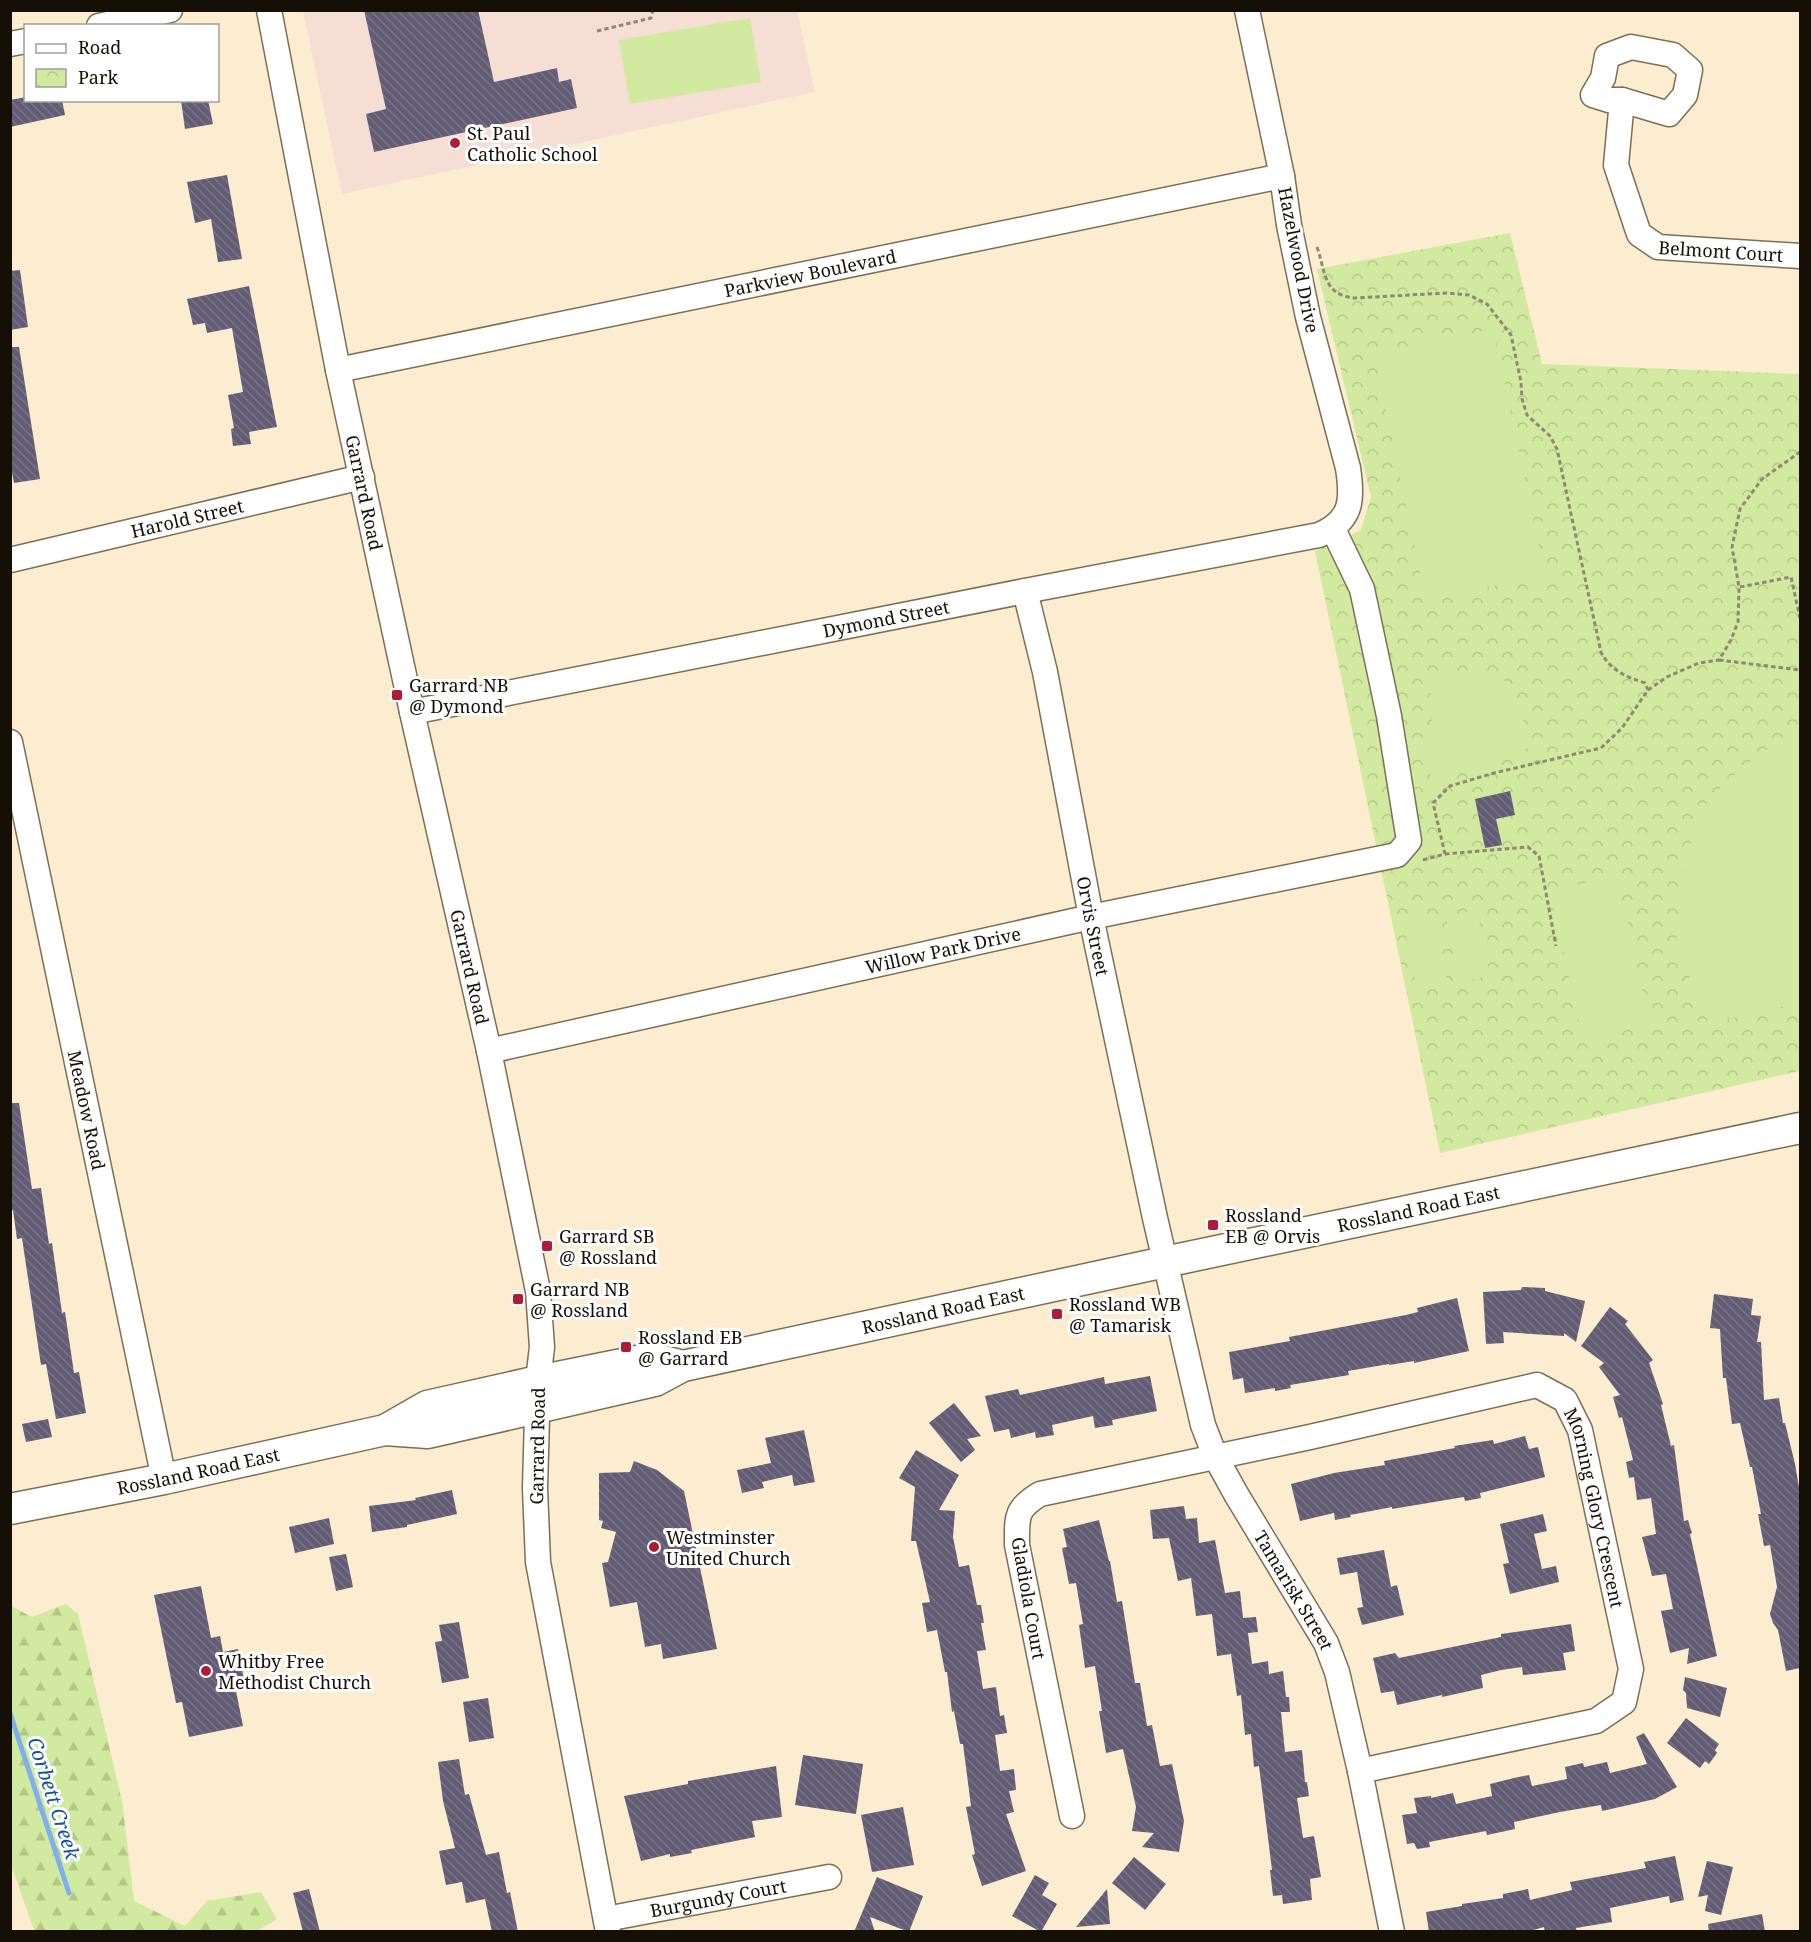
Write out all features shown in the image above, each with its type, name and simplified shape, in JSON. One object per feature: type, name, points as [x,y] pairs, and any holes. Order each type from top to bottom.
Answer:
[{"type":"main road","name":"Rossland Road East","points":[[10,1509],[164,1479],[385,1430],[428,1433],[538,1395],[655,1381],[683,1366],[1800,1128]]},
{"type":"street","points":[[108,24],[170,10]]},
{"type":"street","name":"Garrard Road","points":[[269,10],[338,370],[489,1051],[538,1291],[542,1347],[535,1488],[538,1562],[607,1925]]},
{"type":"street","name":"Hazelwood Drive","points":[[1247,10],[1282,176],[1289,225],[1308,317],[1348,468],[1351,488],[1349,508],[1342,521],[1333,529]]},
{"type":"street","name":"Belmont Court","points":[[1622,100],[1617,165],[1640,234],[1658,248],[1800,256]]},
{"type":"street","name":"Parkview Boulevard","points":[[338,370],[1282,176]]},
{"type":"street","name":"Harold Street","points":[[10,560],[362,477]]},
{"type":"street","points":[[1333,529],[1362,589],[1389,716],[1409,841],[1397,855]]},
{"type":"street","name":"Dymond Street","points":[[412,712],[1319,535],[1333,529]]},
{"type":"street","name":"Orvis Street","points":[[1025,591],[1045,672],[1092,917],[1165,1262]]},
{"type":"street","name":"Meadow Road","points":[[10,742],[164,1479]]},
{"type":"street","name":"Willow Park Drive","points":[[489,1051],[1092,917],[1397,855]]},
{"type":"street","name":"Tamarisk Street","points":[[1165,1262],[1203,1425],[1215,1456],[1326,1643],[1337,1672],[1360,1771],[1392,1932]]},
{"type":"street","name":"Morning Glory Crescent","points":[[1215,1456],[1310,1437],[1537,1385],[1565,1400],[1580,1430],[1631,1669],[1624,1702],[1596,1721],[1360,1771]]},
{"type":"street","name":"Gladiola Court","points":[[1072,1816],[1017,1545],[1017,1520],[1024,1504],[1040,1494],[1215,1456]]},
{"type":"street","name":"Burgundy Court","points":[[607,1925],[830,1877]]},
{"type":"path","points":[[597,31],[651,18],[653,10]]},
{"type":"path","points":[[1315,240],[1332,290],[1341,297],[1469,295],[1487,304],[1502,322],[1511,335],[1527,415],[1550,436],[1557,449],[1600,652],[1615,670],[1645,683],[1648,690]]},
{"type":"path","points":[[1719,660],[1738,622],[1739,587],[1732,547],[1740,509],[1762,479],[1800,452]]},
{"type":"path","points":[[1733,507],[1740,509]]},
{"type":"path","points":[[1739,587],[1791,577],[1800,618]]},
{"type":"path","points":[[1445,854],[1433,803],[1450,786],[1494,773],[1601,748],[1622,728],[1648,690],[1667,677],[1699,663],[1719,660],[1800,670]]},
{"type":"path","points":[[1397,855],[1419,861],[1445,854],[1528,847],[1539,856],[1557,946]]},
{"type":"shaded area","name":"St. Paul Catholic School","points":[[303,11],[797,11],[815,92],[342,194]]},
{"type":"green space","points":[[750,18],[761,82],[630,104],[619,40]]},
{"type":"green space","points":[[1510,233],[1542,364],[1800,374],[1800,1071],[1440,1153],[1315,551],[1361,530],[1371,497],[1317,269]]},
{"type":"green space","points":[[1493,329],[1545,575],[1426,600],[1374,353]]},
{"type":"green space","points":[[1480,669],[1509,683],[1521,710],[1530,746],[1517,755],[1450,775],[1433,787],[1422,745],[1433,727],[1430,688],[1454,673]]},
{"type":"green space","points":[[1800,739],[1800,1003],[1709,1023],[1676,945],[1684,861],[1709,798],[1761,752]]},
{"type":"green space","points":[[1617,876],[1650,1025],[1583,1040],[1550,891]]},
{"type":"green space","points":[[1477,910],[1490,976],[1459,982],[1446,916]]},
{"type":"green space","points":[[1435,918],[1448,984],[1417,990],[1404,924]]},
{"type":"green space","points":[[66,1604],[78,1614],[122,1801],[134,1901],[185,1926],[207,1901],[261,1892],[277,1919],[257,1931],[34,1930],[11,1865],[11,1606],[32,1617]]},
{"type":"building","points":[[364,10],[478,10],[494,82],[557,68],[559,82],[571,79],[577,108],[374,152],[366,114],[386,109]]},
{"type":"building","points":[[24,97],[24,102],[62,102],[65,115],[10,127],[10,100]]},
{"type":"building","points":[[181,102],[208,102],[213,124],[185,129]]},
{"type":"building","points":[[227,175],[242,259],[218,262],[211,219],[195,223],[187,182]]},
{"type":"building","points":[[20,270],[28,327],[10,330],[10,271]]},
{"type":"building","points":[[249,286],[277,427],[249,432],[251,444],[233,446],[231,429],[234,428],[228,395],[243,392],[232,328],[207,333],[205,323],[193,325],[187,299]]},
{"type":"building","points":[[10,347],[19,347],[40,479],[14,483],[10,462]]},
{"type":"building","points":[[1510,791],[1515,815],[1496,819],[1502,845],[1485,848],[1475,799]]},
{"type":"building","points":[[10,1103],[19,1103],[32,1189],[41,1188],[49,1244],[52,1243],[62,1313],[65,1312],[74,1373],[79,1372],[86,1413],[56,1419],[46,1364],[41,1365],[22,1238],[17,1239],[13,1210],[10,1211]]},
{"type":"building","points":[[1522,1287],[1545,1288],[1545,1291],[1585,1301],[1576,1342],[1564,1333],[1564,1336],[1503,1332],[1504,1343],[1486,1344],[1483,1292],[1521,1290]]},
{"type":"building","points":[[1714,1294],[1753,1299],[1751,1315],[1761,1316],[1757,1342],[1761,1342],[1764,1400],[1779,1398],[1783,1423],[1785,1423],[1795,1464],[1800,1493],[1800,1668],[1786,1671],[1778,1630],[1770,1614],[1777,1587],[1770,1545],[1764,1546],[1758,1514],[1761,1514],[1752,1467],[1750,1467],[1740,1423],[1732,1424],[1726,1378],[1723,1378],[1720,1329],[1710,1328]]},
{"type":"building","points":[[1457,1298],[1469,1351],[1414,1363],[1414,1361],[1389,1364],[1348,1371],[1349,1375],[1290,1385],[1291,1388],[1275,1391],[1275,1388],[1245,1393],[1243,1378],[1233,1380],[1229,1352],[1290,1341],[1289,1337],[1406,1315],[1418,1312],[1417,1308]]},
{"type":"building","points":[[1610,1307],[1628,1321],[1625,1324],[1653,1360],[1649,1363],[1663,1404],[1661,1405],[1671,1446],[1674,1445],[1684,1521],[1688,1520],[1692,1533],[1690,1534],[1717,1656],[1687,1664],[1689,1648],[1670,1653],[1661,1611],[1673,1609],[1666,1574],[1652,1576],[1642,1537],[1656,1534],[1651,1498],[1637,1500],[1634,1477],[1629,1478],[1626,1462],[1633,1460],[1622,1417],[1619,1418],[1613,1397],[1620,1395],[1599,1367],[1604,1363],[1581,1346]]},
{"type":"building","points":[[1150,1376],[1157,1411],[1112,1420],[1113,1425],[1095,1428],[1093,1416],[1052,1425],[1054,1435],[1036,1438],[1035,1432],[1011,1438],[1009,1429],[994,1432],[985,1396],[1018,1389],[1020,1395],[1104,1377],[1105,1384]]},
{"type":"building","points":[[954,1403],[981,1436],[967,1439],[975,1450],[961,1462],[929,1423]]},
{"type":"building","points":[[48,1419],[52,1437],[26,1442],[22,1424]]},
{"type":"building","points":[[804,1430],[815,1482],[794,1486],[792,1475],[762,1482],[764,1488],[742,1493],[737,1470],[771,1463],[765,1438]]},
{"type":"building","points":[[1525,1436],[1529,1449],[1538,1447],[1545,1477],[1480,1493],[1481,1498],[1465,1501],[1464,1497],[1392,1509],[1392,1507],[1335,1520],[1334,1513],[1300,1521],[1291,1484],[1334,1473],[1385,1465],[1384,1461],[1455,1448],[1454,1446],[1493,1440],[1494,1444]]},
{"type":"building","points":[[916,1450],[959,1475],[939,1510],[955,1511],[953,1537],[959,1567],[969,1565],[977,1605],[981,1605],[984,1623],[981,1623],[986,1650],[977,1651],[983,1689],[996,1687],[1000,1716],[1004,1715],[1007,1733],[995,1735],[1000,1771],[1014,1769],[1016,1790],[1009,1791],[1014,1812],[1006,1814],[1026,1871],[982,1886],[972,1855],[975,1854],[966,1807],[971,1806],[963,1744],[960,1744],[954,1711],[952,1712],[947,1672],[945,1672],[937,1630],[927,1632],[922,1603],[930,1602],[916,1541],[911,1541],[915,1487],[899,1478]]},
{"type":"building","name":"Westminster United Church","points":[[634,1461],[657,1470],[684,1491],[717,1649],[663,1659],[661,1644],[645,1647],[637,1602],[610,1607],[602,1563],[608,1562],[616,1532],[601,1528],[603,1521],[599,1520],[599,1473],[630,1472]]},
{"type":"building","points":[[452,1490],[457,1514],[407,1525],[407,1527],[372,1532],[369,1506],[416,1500],[415,1498]]},
{"type":"building","points":[[1184,1506],[1186,1519],[1197,1518],[1199,1543],[1215,1540],[1225,1593],[1240,1591],[1243,1618],[1256,1617],[1258,1632],[1248,1633],[1252,1664],[1268,1661],[1269,1674],[1283,1671],[1290,1712],[1281,1712],[1285,1752],[1302,1750],[1305,1782],[1307,1782],[1309,1796],[1297,1798],[1303,1838],[1314,1836],[1321,1877],[1310,1879],[1312,1900],[1283,1904],[1282,1895],[1273,1896],[1259,1766],[1254,1767],[1251,1734],[1245,1735],[1241,1695],[1237,1696],[1231,1654],[1217,1656],[1212,1614],[1196,1616],[1191,1578],[1178,1581],[1169,1538],[1153,1539],[1150,1510]]},
{"type":"building","points":[[1543,1514],[1547,1531],[1534,1534],[1542,1569],[1556,1566],[1559,1582],[1510,1594],[1503,1564],[1509,1563],[1500,1524]]},
{"type":"building","points":[[329,1518],[334,1544],[295,1553],[289,1527]]},
{"type":"building","points":[[1099,1520],[1110,1561],[1117,1602],[1122,1601],[1135,1683],[1140,1683],[1147,1726],[1152,1725],[1160,1766],[1172,1764],[1184,1821],[1179,1852],[1142,1847],[1154,1833],[1132,1831],[1136,1807],[1123,1749],[1106,1753],[1095,1666],[1085,1668],[1079,1625],[1083,1624],[1076,1583],[1069,1584],[1062,1548],[1067,1547],[1063,1529]]},
{"type":"building","points":[[1384,1550],[1391,1587],[1397,1585],[1404,1615],[1362,1625],[1357,1608],[1363,1607],[1357,1572],[1340,1575],[1337,1558]]},
{"type":"building","points":[[346,1554],[353,1587],[336,1591],[329,1557]]},
{"type":"building","name":"Whitby Free Methodist Church","points":[[201,1586],[211,1638],[220,1636],[223,1652],[238,1649],[246,1689],[236,1691],[243,1726],[189,1737],[182,1702],[176,1703],[154,1595]]},
{"type":"building","points":[[459,1622],[469,1678],[442,1683],[435,1642],[442,1641],[439,1625]]},
{"type":"building","points":[[1571,1624],[1575,1651],[1563,1653],[1566,1670],[1523,1675],[1522,1667],[1501,1670],[1481,1675],[1483,1688],[1397,1705],[1394,1691],[1381,1693],[1373,1658],[1395,1653],[1399,1658],[1501,1637],[1501,1634]]},
{"type":"building","points":[[1685,1677],[1727,1688],[1720,1717],[1687,1708],[1686,1693],[1683,1690]]},
{"type":"building","points":[[488,1698],[494,1738],[469,1742],[463,1702]]},
{"type":"building","points":[[1686,1718],[1719,1744],[1715,1750],[1717,1753],[1709,1764],[1705,1761],[1700,1768],[1667,1743]]},
{"type":"building","points":[[1644,1733],[1677,1787],[1655,1799],[1602,1811],[1601,1805],[1560,1812],[1514,1822],[1515,1829],[1487,1835],[1486,1831],[1429,1842],[1430,1847],[1417,1849],[1414,1843],[1407,1844],[1402,1815],[1417,1813],[1414,1798],[1431,1796],[1431,1798],[1453,1793],[1456,1804],[1492,1796],[1490,1784],[1514,1778],[1529,1775],[1532,1786],[1567,1779],[1565,1767],[1583,1763],[1584,1767],[1607,1762],[1610,1773],[1647,1764],[1636,1737]]},
{"type":"building","points":[[803,1755],[863,1764],[856,1814],[795,1805]]},
{"type":"building","points":[[459,1759],[465,1795],[469,1794],[486,1855],[499,1852],[518,1932],[492,1932],[485,1899],[466,1903],[462,1882],[446,1885],[439,1851],[455,1848],[443,1801],[438,1762]]},
{"type":"building","points":[[776,1766],[782,1817],[752,1821],[755,1837],[691,1850],[692,1853],[670,1857],[670,1854],[641,1861],[624,1796],[688,1784],[688,1781]]},
{"type":"building","points":[[903,1807],[914,1865],[872,1872],[861,1815]]},
{"type":"building","points":[[1675,1856],[1684,1900],[1670,1903],[1669,1896],[1610,1908],[1612,1922],[1576,1928],[1577,1932],[1545,1932],[1544,1927],[1527,1932],[1429,1932],[1426,1912],[1503,1898],[1503,1894],[1528,1889],[1530,1900],[1572,1890],[1570,1882],[1646,1868],[1644,1862]]},
{"type":"building","points":[[1134,1857],[1166,1884],[1145,1910],[1112,1883]]},
{"type":"building","points":[[1707,1861],[1733,1867],[1721,1915],[1705,1911],[1708,1895],[1698,1897]]},
{"type":"building","points":[[1035,1875],[1049,1883],[1042,1895],[1057,1904],[1041,1932],[1012,1916]]},
{"type":"building","points":[[877,1877],[923,1896],[909,1932],[870,1917],[875,1932],[854,1932]]},
{"type":"building","points":[[309,1889],[320,1932],[303,1932],[293,1893]]},
{"type":"building","points":[[1107,1889],[1110,1924],[1076,1927]]},
{"type":"building","points":[[1762,1914],[1765,1932],[1709,1932],[1708,1924]]},
{"type":"waterway","name":"Corbett Creek","points":[[10,1713],[69,1893]]},
{"type":"place","name":"St. Paul Catholic School","points":[[455,143]]},
{"type":"place","name":"Garrard NB @ Dymond","points":[[397,695]]},
{"type":"place","name":"Rossland EB @ Orvis","points":[[1213,1225]]},
{"type":"place","name":"Garrard SB @ Rossland","points":[[547,1246]]},
{"type":"place","name":"Garrard NB @ Rossland","points":[[518,1299]]},
{"type":"place","name":"Rossland WB @ Tamarisk","points":[[1057,1314]]},
{"type":"place","name":"Rossland EB @ Garrard","points":[[626,1347]]},
{"type":"place","name":"Westminster United Church","points":[[654,1547]]},
{"type":"place","name":"Whitby Free Methodist Church","points":[[206,1671]]}]
